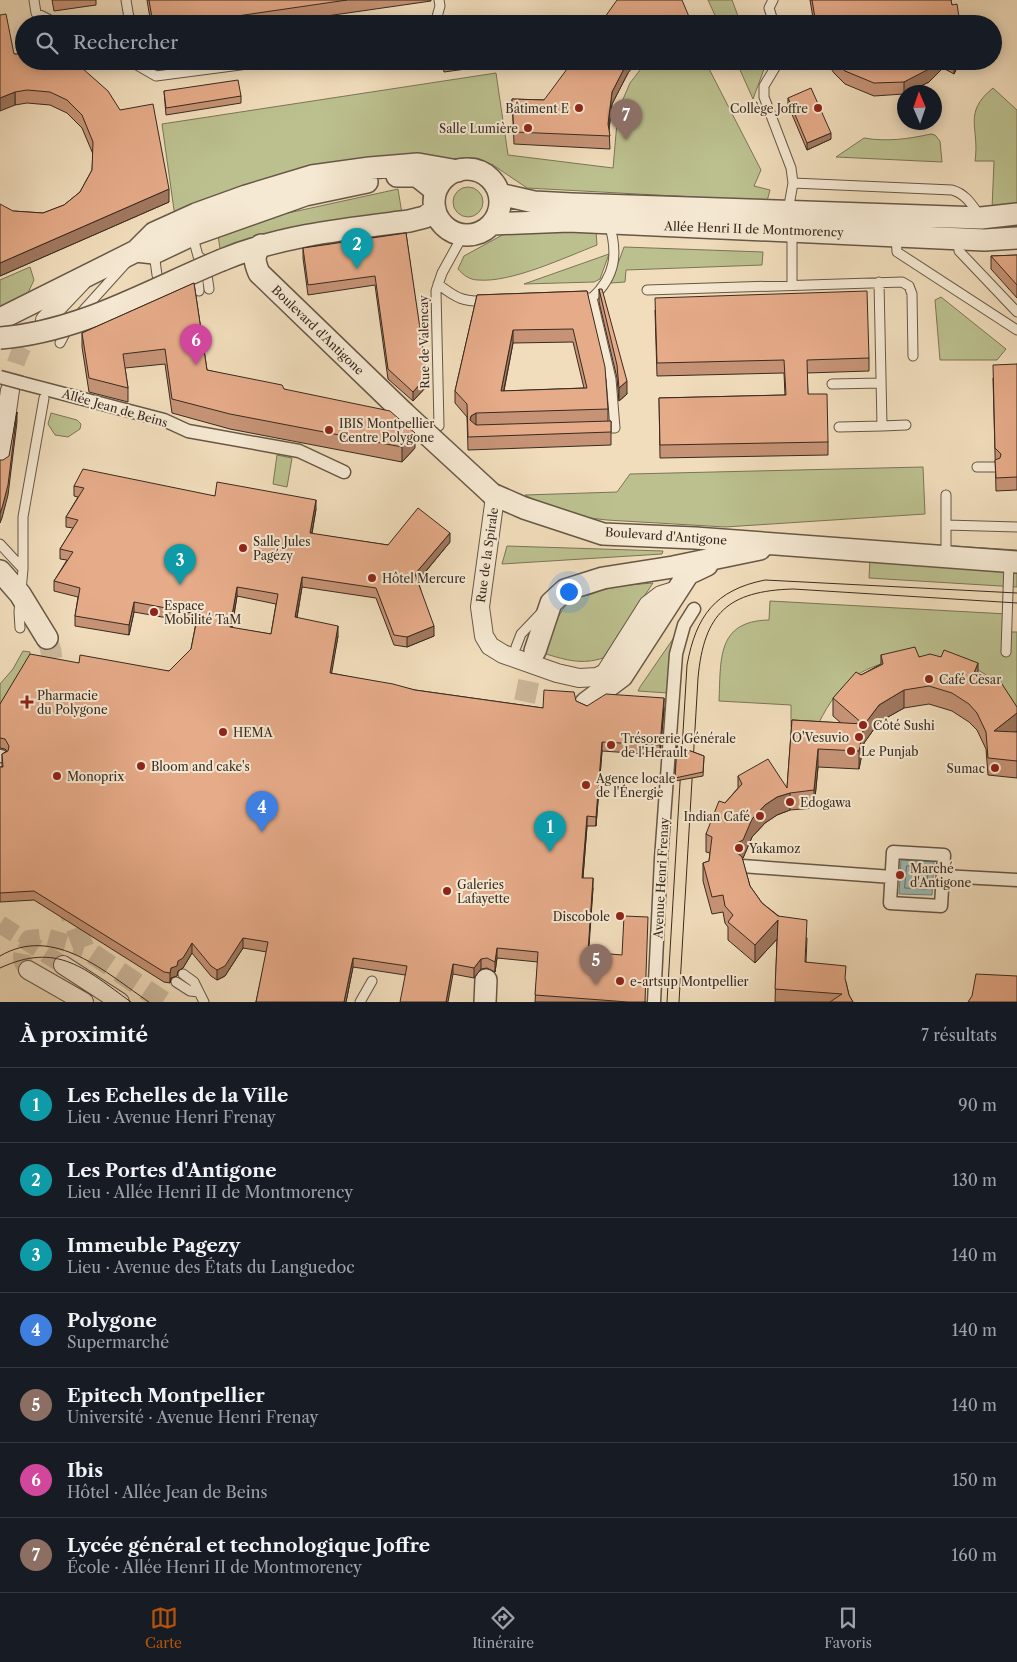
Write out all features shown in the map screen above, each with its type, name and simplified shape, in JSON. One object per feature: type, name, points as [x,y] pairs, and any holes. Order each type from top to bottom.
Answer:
[{"type":"street","points":[[0,319],[91,272],[305,195],[402,175],[417,176],[435,200],[444,226],[462,235],[473,235],[492,224],[500,210],[499,194],[496,186],[486,175],[472,170],[458,171],[418,164],[327,174],[296,180],[196,214],[154,233],[145,252]]},
{"type":"street","points":[[0,338],[29,336],[67,327],[124,304],[222,260],[270,243],[410,221],[424,217],[448,175],[458,171]]},
{"type":"street","name":"Allée Henri II de Montmorency","points":[[499,194],[534,202],[790,221],[896,236],[958,239],[1017,238]]},
{"type":"street","name":"Allée Henri II de Montmorency","points":[[492,224],[569,221],[609,223],[981,218],[1017,214]]},
{"type":"street","name":"Boulevard d'Antigone","points":[[270,243],[256,253],[254,260],[259,273],[403,412],[494,495],[524,508],[603,534],[783,544],[1013,562]]},
{"type":"street","points":[[44,320],[91,272]]},
{"type":"street","points":[[0,460],[11,383]]},
{"type":"street","name":"Allée Jean de Beins","points":[[11,383],[164,420],[188,431],[299,452],[344,472]]},
{"type":"street","name":"Rue de la Spirale","points":[[494,495],[480,607],[484,636],[490,646],[502,654],[557,673],[579,678],[597,677],[605,672],[648,605],[661,595],[676,590]]},
{"type":"street","points":[[526,649],[551,603],[565,590],[584,582],[721,558],[783,544]]},
{"type":"street","points":[[586,703],[622,676],[688,574],[721,558]]},
{"type":"street","points":[[0,571],[20,594],[47,638]]},
{"type":"street","name":"Avenue Henri Frenay","points":[[654,1002],[660,858],[676,654],[684,625],[694,608]]},
{"type":"street","points":[[893,852],[944,855],[941,906],[890,903],[892,876],[893,852]]},
{"type":"street","points":[[742,866],[892,876]]},
{"type":"street","points":[[943,876],[1017,880]]},
{"type":"street","points":[[63,965],[120,1002]]},
{"type":"street","points":[[28,970],[84,1002]]},
{"type":"street","points":[[485,1002],[486,980]]},
{"type":"lane","points":[[34,0],[36,13],[40,15]]},
{"type":"lane","points":[[126,0],[128,15]]},
{"type":"lane","points":[[437,15],[439,0]]},
{"type":"lane","points":[[771,15],[769,8],[773,0]]},
{"type":"lane","points":[[146,70],[156,76],[202,70]]},
{"type":"lane","points":[[774,70],[764,86],[764,98],[791,168],[793,184],[790,221],[792,284]]},
{"type":"lane","points":[[793,184],[952,190],[961,192],[981,218]]},
{"type":"lane","points":[[196,214],[192,235],[198,256],[196,263],[199,291]]},
{"type":"lane","points":[[583,299],[592,298],[600,292],[609,275],[616,252],[609,223]]},
{"type":"lane","name":"Rue de Valencay","points":[[438,426],[436,291],[442,272],[462,235]]},
{"type":"lane","points":[[896,236],[897,252],[1017,330]]},
{"type":"lane","points":[[958,239],[959,251],[964,258],[1017,312]]},
{"type":"lane","points":[[60,343],[71,324],[145,252],[157,275]]},
{"type":"lane","points":[[198,256],[205,261],[209,289]]},
{"type":"lane","points":[[879,282],[882,426]]},
{"type":"lane","points":[[647,290],[902,282],[909,286],[912,294],[913,356]]},
{"type":"lane","points":[[438,284],[454,296],[467,302],[496,301]]},
{"type":"lane","points":[[585,429],[615,428],[611,379],[592,298]]},
{"type":"lane","points":[[832,384],[881,383]]},
{"type":"lane","points":[[20,628],[23,517],[44,398]]},
{"type":"lane","points":[[840,427],[906,425]]},
{"type":"lane","points":[[978,468],[995,466]]},
{"type":"lane","points":[[946,495],[946,557]]},
{"type":"lane","points":[[946,525],[1017,527]]},
{"type":"lane","points":[[0,544],[23,569]]},
{"type":"lane","points":[[1006,652],[1013,562]]},
{"type":"lane","points":[[183,974],[194,982],[204,1002]]},
{"type":"lane","points":[[360,1002],[372,981]]},
{"type":"lane","points":[[176,982],[190,990],[200,992]]},
{"type":"green space","points":[[708,0],[732,0],[738,15],[715,15]]},
{"type":"green space","points":[[640,70],[710,70],[761,170],[754,186],[770,190],[767,201],[527,188],[493,165],[477,158],[442,159],[177,216],[174,210],[162,124],[496,73],[508,155],[613,168],[618,111],[630,83]]},
{"type":"green space","points":[[740,70],[764,70],[753,99]]},
{"type":"green space","points":[[993,88],[1017,110],[1017,206],[992,209],[994,161],[975,161],[974,122],[978,105]]},
{"type":"green space","points":[[935,135],[940,141],[942,162],[836,157],[864,138],[898,139]]},
{"type":"green space","points":[[468,187],[474,188],[482,196],[482,208],[474,216],[468,217],[462,216],[454,208],[453,202],[454,196],[462,188]]},
{"type":"green space","points":[[398,189],[402,214],[289,229],[220,249],[218,235],[279,215]]},
{"type":"green space","points":[[596,231],[597,245],[522,273],[491,280],[478,280],[467,277],[458,269],[464,256],[506,233]]},
{"type":"green space","points":[[624,247],[763,252],[762,265],[626,270],[625,282],[611,283]]},
{"type":"green space","points":[[609,254],[600,279],[594,282],[524,284]]},
{"type":"green space","points":[[30,267],[34,280],[27,295],[0,309],[0,280]]},
{"type":"green space","points":[[941,297],[1006,349],[997,360],[940,360],[935,300]]},
{"type":"green space","points":[[51,413],[77,420],[81,424],[80,429],[68,437],[55,435],[48,424]]},
{"type":"green space","points":[[277,455],[292,458],[287,487],[273,484]]},
{"type":"green space","points":[[923,467],[925,514],[725,527],[607,520],[563,515],[525,495],[617,492],[630,474]]},
{"type":"green space","points":[[871,541],[1017,550],[1017,587],[869,578]]},
{"type":"green space","points":[[507,546],[663,551],[662,554],[502,564]]},
{"type":"green space","points":[[653,583],[603,658],[581,661],[567,660],[546,654],[556,622],[564,607],[570,602],[579,597],[614,587]]},
{"type":"green space","points":[[770,601],[1007,614],[1007,632],[1017,632],[1017,707],[993,680],[978,670],[963,663],[930,657],[893,661],[877,665],[857,675],[836,695],[816,729],[791,727],[791,705],[719,701],[722,658],[730,635],[739,627],[752,622],[769,620]]},
{"type":"green space","points":[[675,636],[668,693],[638,691],[640,687]]},
{"type":"green space","points":[[23,651],[30,652],[29,659],[0,704],[0,684],[13,669]]},
{"type":"water","points":[[901,860],[934,862],[932,895],[899,894]]},
{"type":"building","points":[[149,0],[347,0],[244,15],[152,15]]},
{"type":"building","points":[[617,0],[682,0],[688,15],[606,15]]},
{"type":"building","points":[[812,0],[951,0],[952,5],[957,4],[959,15],[814,15]]},
{"type":"building","points":[[6,14],[15,54],[15,70],[84,70],[108,91],[120,110],[153,104],[169,189],[0,263],[0,204],[13,211],[43,213],[64,205],[80,192],[92,170],[93,142],[82,115],[67,100],[50,92],[27,90],[0,98],[0,15]]},
{"type":"building","name":"Bâtiment E","points":[[566,70],[623,70],[612,92],[608,124],[610,136],[514,132],[512,99],[544,100]]},
{"type":"building","points":[[927,70],[904,82],[874,83],[845,71]]},
{"type":"building","points":[[238,80],[241,96],[166,108],[164,91]]},
{"type":"building","points":[[811,88],[831,133],[807,143],[788,98]]},
{"type":"building","points":[[406,233],[427,376],[413,392],[388,369],[375,276],[308,285],[303,248]]},
{"type":"building","points":[[1017,255],[1017,285],[991,256]]},
{"type":"building","points":[[194,283],[207,370],[282,385],[284,389],[390,411],[415,433],[402,447],[230,414],[172,399],[165,349],[123,354],[128,388],[89,378],[82,333]]},
{"type":"building","points":[[599,289],[602,289],[627,381],[619,388],[617,365]]},
{"type":"building","points":[[587,291],[605,367],[608,409],[476,413],[471,416],[470,420],[476,425],[611,421],[611,432],[468,437],[467,404],[455,391],[477,295]],"holes":[[[573,329],[587,388],[501,391],[513,330]]]},
{"type":"building","points":[[867,291],[869,358],[807,360],[808,394],[827,394],[828,442],[660,445],[659,398],[786,395],[784,360],[657,363],[655,298]]},
{"type":"building","points":[[1017,364],[1017,477],[996,478],[995,460],[1000,458],[1001,454],[995,448],[993,365]]},
{"type":"building","points":[[17,412],[8,485],[0,513],[0,460],[9,456]]},
{"type":"building","points":[[83,469],[215,496],[217,482],[316,500],[310,533],[388,545],[418,508],[450,533],[415,574],[434,626],[407,637],[394,635],[376,588],[302,577],[295,617],[338,626],[330,673],[393,684],[415,690],[543,708],[544,690],[574,692],[576,701],[587,706],[606,694],[664,698],[660,745],[602,742],[596,817],[587,816],[582,878],[593,878],[588,952],[622,955],[624,916],[648,917],[645,1002],[535,995],[538,952],[497,948],[495,962],[487,958],[481,959],[474,968],[453,964],[446,1002],[400,1002],[407,966],[353,958],[344,1002],[256,1002],[268,942],[243,938],[225,966],[217,970],[211,966],[192,943],[183,958],[178,961],[177,966],[171,968],[170,973],[164,972],[34,891],[0,893],[0,767],[3,767],[2,754],[8,751],[9,746],[5,739],[0,738],[0,704],[30,654],[79,663],[80,655],[169,671],[191,649],[198,614],[134,602],[129,625],[75,616],[80,588],[54,581],[73,552],[60,549],[78,520],[66,517],[84,488],[74,486]],"holes":[[[237,587],[278,594],[271,634],[230,627]]]},
{"type":"building","points":[[915,647],[919,657],[930,654],[941,657],[944,650],[978,663],[974,673],[987,677],[993,685],[1000,681],[1017,707],[1017,713],[994,731],[1017,732],[1017,761],[988,758],[986,732],[977,713],[969,704],[952,693],[929,686],[904,690],[879,705],[864,725],[859,751],[818,749],[814,790],[790,793],[777,797],[765,805],[752,819],[743,840],[735,844],[735,851],[742,857],[750,886],[762,903],[778,916],[807,920],[805,962],[846,966],[845,978],[849,995],[853,1002],[830,1002],[842,994],[775,989],[778,920],[755,945],[728,922],[733,915],[725,906],[723,895],[712,897],[703,863],[709,861],[712,837],[706,834],[719,801],[725,803],[742,784],[738,776],[768,759],[787,788],[792,720],[863,724],[833,698],[856,672],[861,675],[883,664],[881,655]]},
{"type":"building","points":[[677,746],[704,756],[703,772],[675,778]]},
{"type":"building","points":[[976,974],[1017,976],[1017,1002],[968,1002],[972,996]]},
{"type":"tunnel","points":[[10,390],[18,356],[26,341],[37,328]]},
{"type":"tunnel","points":[[47,638],[51,651],[54,687]]},
{"type":"tunnel","points":[[518,733],[535,651]]},
{"type":"tunnel","points":[[69,897],[71,915],[84,948],[164,1002]]},
{"type":"tunnel","points":[[0,924],[63,965]]},
{"type":"tunnel","points":[[28,970],[23,962],[22,955],[29,939],[45,937],[84,948]]},
{"type":"tram line","points":[[667,1002],[687,665],[696,632],[702,619],[711,608],[721,598],[733,591],[765,580],[1017,593]]},
{"type":"tram line","points":[[679,1002],[698,678],[706,637],[723,610],[736,601],[752,595],[793,589],[1017,603]]},
{"type":"tram line","points":[[0,956],[20,948],[40,946],[60,949],[79,956],[97,966],[149,1002]]},
{"type":"tram line","points":[[0,968],[20,960],[38,957],[55,958],[70,962],[85,970],[131,1002]]},
{"type":"place","name":"Bâtiment E","points":[[579,108]]},
{"type":"place","name":"Collège Joffre","points":[[818,108]]},
{"type":"place","name":"Salle Lumière","points":[[528,128]]},
{"type":"place","name":"Lycée général et technologique Joffre","points":[[626,140]]},
{"type":"place","name":"Les Portes d'Antigone","points":[[357,269]]},
{"type":"place","name":"Ibis","points":[[196,365]]},
{"type":"place","name":"IBIS Montpellier Centre Polygone","points":[[329,430]]},
{"type":"place","name":"Salle Jules Pagézy","points":[[243,548]]},
{"type":"place","name":"Hôtel Mercure","points":[[372,578]]},
{"type":"place","name":"Immeuble Pagezy","points":[[180,585]]},
{"type":"place","name":"Espace Mobilité TaM","points":[[154,612]]},
{"type":"place","name":"Café Cesar","points":[[929,679]]},
{"type":"place","name":"Pharmacie du Polygone","points":[[27,702]]},
{"type":"place","name":"Côté Sushi","points":[[863,725]]},
{"type":"place","name":"HEMA","points":[[223,732]]},
{"type":"place","name":"O'Vesuvio","points":[[859,737]]},
{"type":"place","name":"Trésorerie Générale de l'Herault","points":[[611,745]]},
{"type":"place","name":"Le Punjab","points":[[851,751]]},
{"type":"place","name":"Bloom and cake's","points":[[141,766]]},
{"type":"place","name":"Sumac","points":[[995,768]]},
{"type":"place","name":"Monoprix","points":[[57,776]]},
{"type":"place","name":"Agence locale de l'Énergie","points":[[586,785]]},
{"type":"place","name":"Edogawa","points":[[790,802]]},
{"type":"place","name":"Indian Café","points":[[760,816]]},
{"type":"place","name":"Polygone","points":[[262,832]]},
{"type":"place","name":"Yakamoz","points":[[739,848]]},
{"type":"place","name":"Les Echelles de la Ville","points":[[550,852]]},
{"type":"place","name":"Marché d'Antigone","points":[[900,875]]},
{"type":"place","name":"Galeries Lafayette","points":[[447,891]]},
{"type":"place","name":"Discobole","points":[[620,916]]},
{"type":"place","name":"e-artsup Montpellier","points":[[620,981]]},
{"type":"place","name":"Epitech Montpellier","points":[[596,985]]}]
